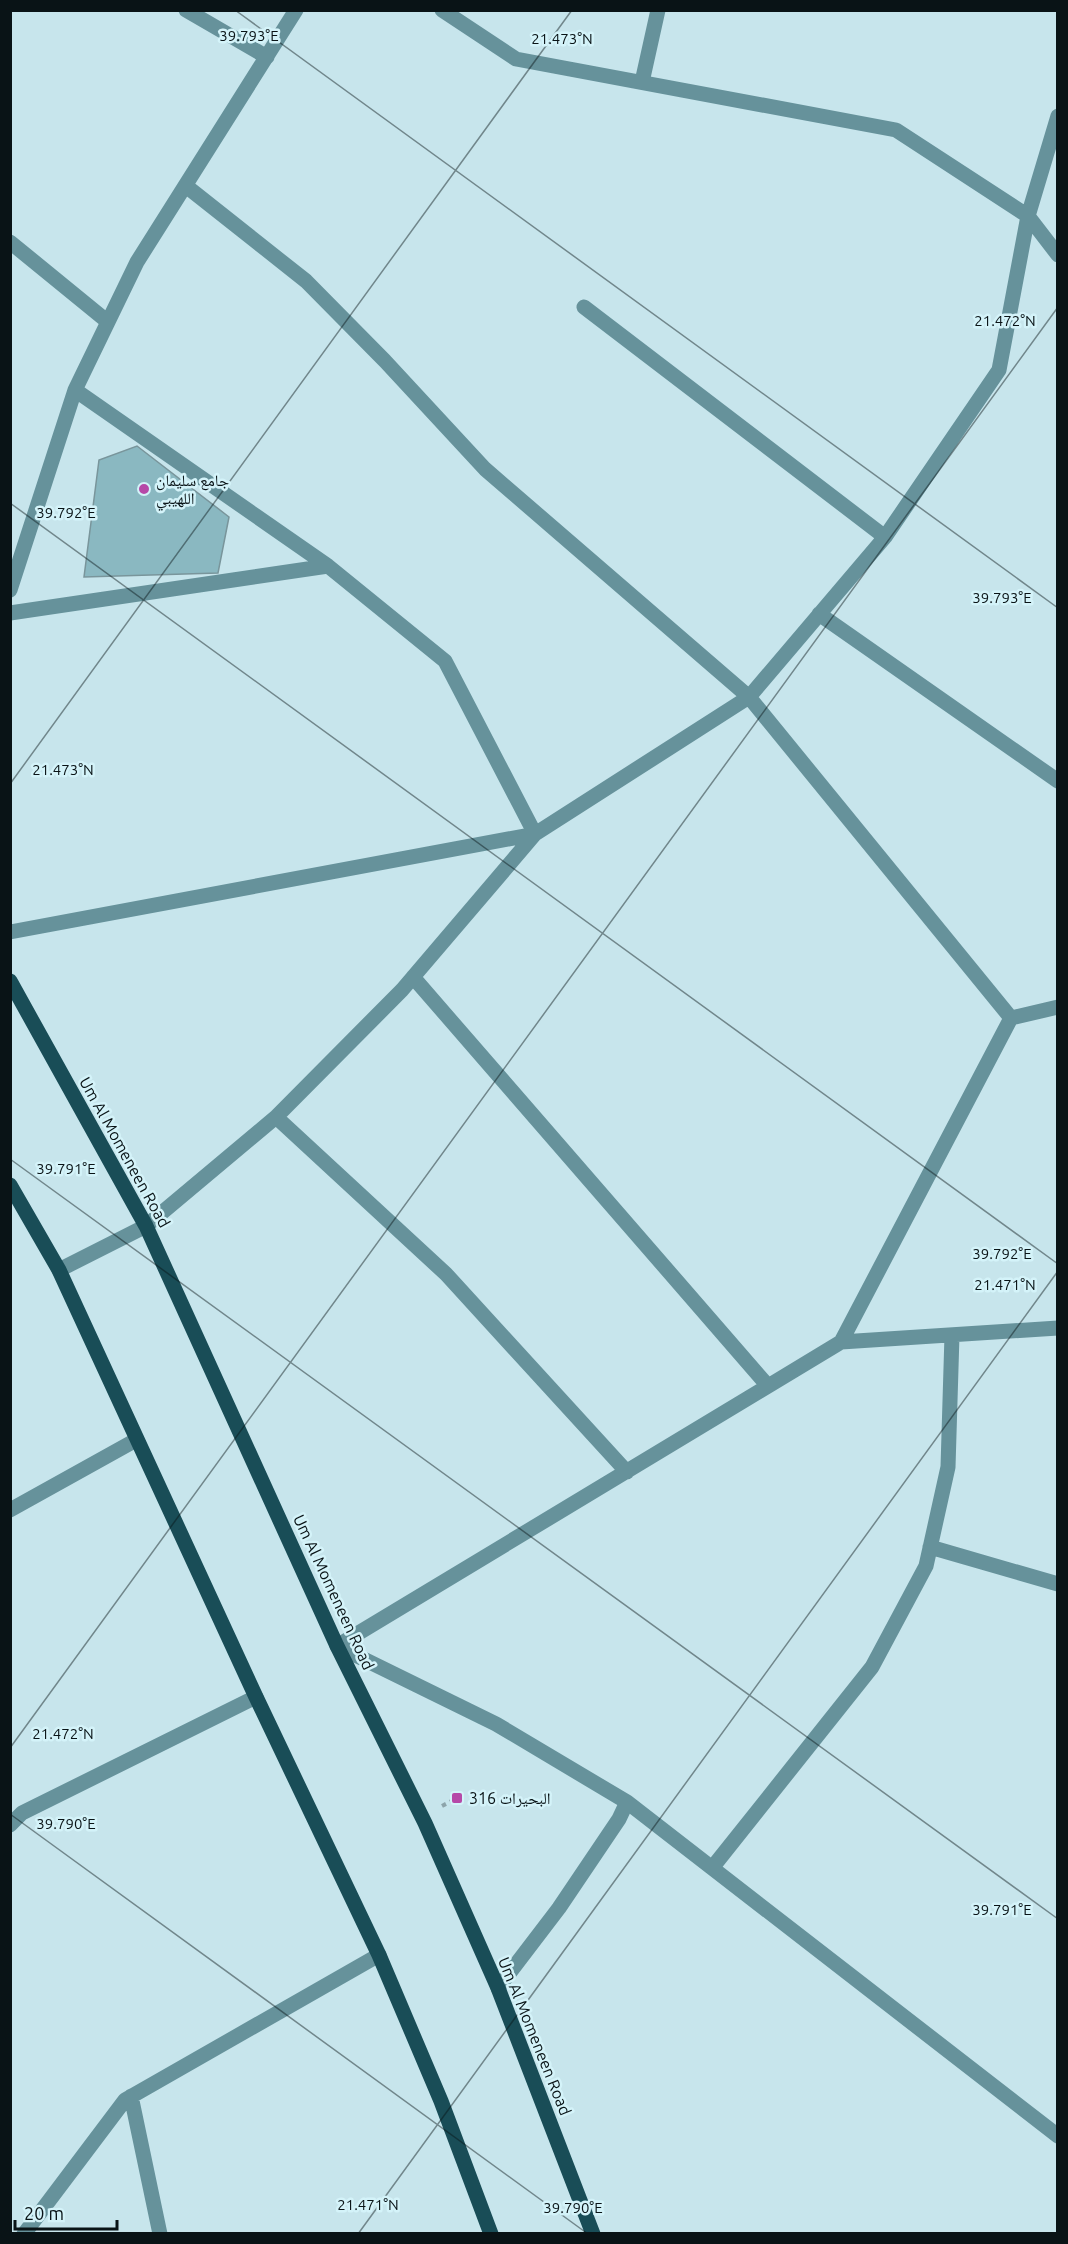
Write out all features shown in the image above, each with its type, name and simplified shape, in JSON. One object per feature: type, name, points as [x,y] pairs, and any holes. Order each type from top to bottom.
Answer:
[{"type":"main road","name":"Um Al Momeneen Road","points":[[10,981],[146,1226],[337,1646],[426,1823],[498,1988],[593,2234]]},
{"type":"main road","points":[[10,1185],[59,1270],[256,1697],[379,1955],[441,2101],[491,2234]]},
{"type":"street","points":[[186,10],[267,57]]},
{"type":"street","points":[[10,590],[75,390],[137,262],[296,10]]},
{"type":"street","points":[[442,10],[516,59],[896,130],[1028,216],[1058,255]]},
{"type":"street","points":[[642,82],[658,10]]},
{"type":"street","points":[[59,1270],[146,1226],[276,1117],[413,977],[535,834],[749,697],[885,537],[999,370],[1028,216],[1058,116]]},
{"type":"street","points":[[186,186],[306,281],[485,469],[749,697],[1011,1018]]},
{"type":"street","points":[[10,242],[108,322]]},
{"type":"street","points":[[584,307],[885,537]]},
{"type":"street","points":[[75,390],[328,566],[445,661],[535,834]]},
{"type":"street","points":[[10,613],[328,566]]},
{"type":"street","points":[[819,614],[1058,782]]},
{"type":"street","points":[[10,932],[535,834]]},
{"type":"street","points":[[413,977],[768,1386]]},
{"type":"street","points":[[841,1342],[1011,1018],[1058,1007]]},
{"type":"street","points":[[276,1117],[446,1274],[627,1472]]},
{"type":"street","points":[[337,1646],[841,1342],[1058,1328]]},
{"type":"street","points":[[712,1868],[872,1667],[926,1566],[948,1467],[952,1335]]},
{"type":"street","points":[[10,1510],[136,1440]]},
{"type":"street","points":[[930,1547],[1058,1584]]},
{"type":"street","points":[[337,1646],[496,1724],[627,1802],[1058,2136]]},
{"type":"street","points":[[10,1825],[22,1813],[256,1697]]},
{"type":"street","points":[[498,1988],[559,1908],[619,1819],[627,1802]]},
{"type":"street","points":[[24,2234],[131,2096],[379,1955]]},
{"type":"street","points":[[131,2096],[160,2234]]},
{"type":"building","name":"جامع سليمان اللهيبي","points":[[137,446],[229,517],[218,573],[84,577],[99,460]]},
{"type":"place","name":"جامع سليمان اللهيبي","points":[[144,489]]},
{"type":"place","name":"البحيرات 316","points":[[457,1798]]}]
